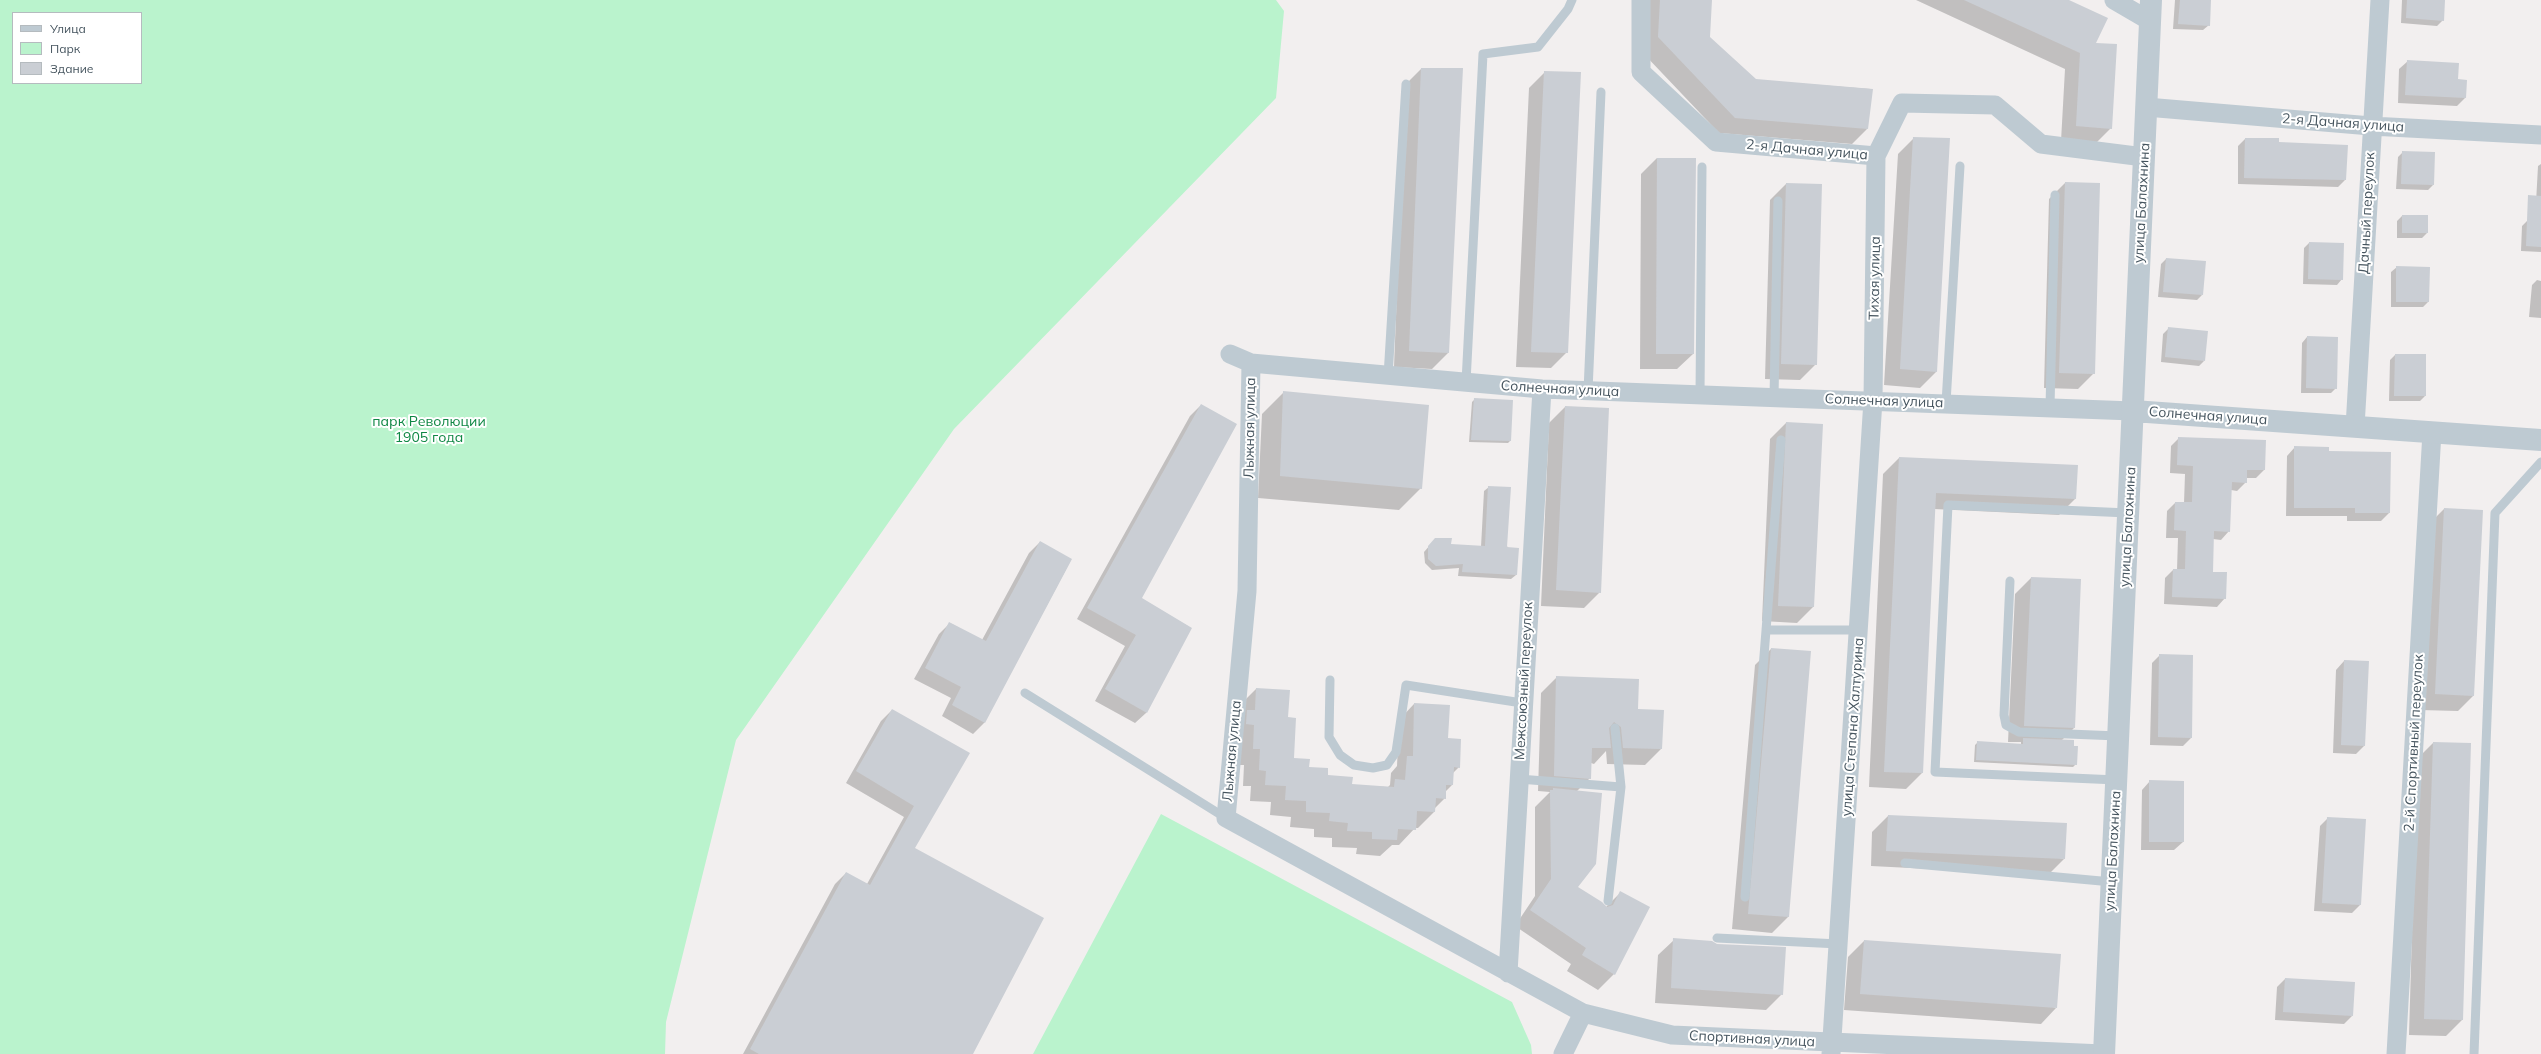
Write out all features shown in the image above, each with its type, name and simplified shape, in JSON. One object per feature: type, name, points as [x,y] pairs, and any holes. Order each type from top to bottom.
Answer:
[{"type":"street","name":"2-я Дачная улица","points":[[1642,0],[1641,72],[1716,142],[1876,156],[1902,103],[1995,105],[2041,144],[2144,157]]},
{"type":"street","points":[[2114,0],[2150,10]]},
{"type":"street","name":"Дачный переулок","points":[[2355,427],[2371,126],[2380,0]]},
{"type":"street","name":"улица Балахнина","points":[[2104,1054],[2150,10]]},
{"type":"street","name":"2-я Дачная улица","points":[[2146,107],[2371,126],[2541,135]]},
{"type":"street","name":"Тихая улица","points":[[1873,400],[1876,156]]},
{"type":"street","name":"Солнечная улица","points":[[1230,354],[1251,363],[1542,389],[1873,400],[2133,411],[2541,440]]},
{"type":"street","name":"Лыжная улица","points":[[1251,363],[1247,590],[1226,818],[1508,973]]},
{"type":"street","name":"Межсоюзный переулок","points":[[1508,973],[1522,703],[1542,389]]},
{"type":"street","name":"улица Степана Халтурина","points":[[1832,1048],[1873,400]]},
{"type":"street","name":"2-й Спортивный переулок","points":[[2396,1054],[2432,432]]},
{"type":"street","name":"Спортивная улица","points":[[1508,973],[1583,1014],[1672,1035],[1832,1048],[2104,1054]]},
{"type":"street","points":[[1563,1054],[1583,1014]]},
{"type":"lane","points":[[1466,382],[1483,54],[1538,47],[1568,9],[1572,0]]},
{"type":"lane","points":[[1388,376],[1406,84]]},
{"type":"lane","points":[[1588,391],[1601,92]]},
{"type":"lane","points":[[1946,403],[1960,166]]},
{"type":"lane","points":[[1700,394],[1702,167]]},
{"type":"lane","points":[[2050,407],[2056,195]]},
{"type":"lane","points":[[1774,397],[1778,201]]},
{"type":"lane","points":[[1745,897],[1781,440]]},
{"type":"lane","points":[[2474,1054],[2495,513],[2541,462]]},
{"type":"lane","points":[[2116,780],[1935,772],[1948,505],[2128,513]]},
{"type":"lane","points":[[2010,581],[2004,715],[2006,725],[2019,732],[2118,736]]},
{"type":"lane","points":[[1766,630],[1859,630]]},
{"type":"lane","points":[[1330,680],[1329,737],[1340,755],[1354,765],[1373,768],[1387,766],[1396,752],[1406,685],[1522,703]]},
{"type":"lane","points":[[1025,693],[1226,818]]},
{"type":"lane","points":[[1608,901],[1620,787],[1615,728]]},
{"type":"lane","points":[[1519,779],[1620,787]]},
{"type":"lane","points":[[1905,863],[2112,882]]},
{"type":"lane","points":[[1717,938],[1839,944]]},
{"type":"green space","name":"парк Революции 1905 года","points":[[0,0],[1276,0],[1284,11],[1276,98],[954,429],[736,740],[666,1022],[665,1054],[0,1054]]},
{"type":"green space","points":[[1161,814],[1512,1002],[1531,1045],[1532,1054],[1033,1054]]},
{"type":"building","points":[[1660,0],[1712,0],[1710,37],[1756,79],[1873,89],[1868,129],[1735,118],[1658,37]]},
{"type":"building","points":[[1964,0],[2069,0],[2108,18],[2096,43],[2117,44],[2112,129],[2076,126],[2080,53]]},
{"type":"building","points":[[2180,0],[2211,0],[2210,26],[2178,24]]},
{"type":"building","points":[[2407,0],[2445,0],[2444,21],[2406,18]]},
{"type":"building","points":[[2407,60],[2459,63],[2458,79],[2467,80],[2466,98],[2405,95]]},
{"type":"building","points":[[1421,68],[1463,68],[1449,353],[1409,351]]},
{"type":"building","points":[[1544,71],[1581,72],[1568,353],[1531,352]]},
{"type":"building","points":[[1913,137],[1950,138],[1937,372],[1900,369]]},
{"type":"building","points":[[2245,138],[2279,138],[2279,142],[2348,145],[2346,180],[2244,178]]},
{"type":"building","points":[[2402,151],[2435,152],[2434,185],[2401,184]]},
{"type":"building","points":[[1657,158],[1696,158],[1694,354],[1656,354]]},
{"type":"building","points":[[2065,182],[2100,183],[2095,374],[2059,373]]},
{"type":"building","points":[[1786,183],[1822,184],[1817,365],[1781,364]]},
{"type":"building","points":[[2528,195],[2541,196],[2541,247],[2526,246]]},
{"type":"building","points":[[2402,215],[2428,215],[2428,233],[2402,233]]},
{"type":"building","points":[[2309,242],[2344,243],[2343,280],[2308,279]]},
{"type":"building","points":[[2166,258],[2206,261],[2203,295],[2163,292]]},
{"type":"building","points":[[2396,266],[2430,267],[2429,302],[2396,302]]},
{"type":"building","points":[[2168,327],[2208,331],[2205,361],[2165,357]]},
{"type":"building","points":[[2307,336],[2338,337],[2337,389],[2306,388]]},
{"type":"building","points":[[2395,354],[2426,354],[2426,396],[2394,396]]},
{"type":"building","points":[[1283,391],[1429,405],[1422,489],[1280,476]]},
{"type":"building","points":[[1474,398],[1513,400],[1511,441],[1471,440]]},
{"type":"building","points":[[1201,404],[1237,424],[1142,598],[1192,628],[1147,713],[1105,689],[1136,635],[1087,608]]},
{"type":"building","points":[[1565,406],[1609,408],[1601,593],[1556,590]]},
{"type":"building","points":[[1786,422],[1823,424],[1814,607],[1778,606]]},
{"type":"building","points":[[2178,437],[2266,440],[2265,470],[2247,470],[2247,483],[2232,482],[2230,532],[2214,531],[2213,572],[2227,572],[2226,599],[2172,597],[2173,569],[2185,569],[2186,531],[2174,530],[2175,502],[2192,502],[2193,466],[2177,465]]},
{"type":"building","points":[[2294,446],[2329,447],[2329,451],[2391,452],[2390,513],[2355,513],[2355,508],[2294,508]]},
{"type":"building","points":[[1899,457],[2078,465],[2076,499],[1936,493],[1923,773],[1884,772]]},
{"type":"building","points":[[1488,486],[1511,487],[1507,547],[1519,548],[1517,575],[1462,572],[1463,564],[1436,566],[1428,559],[1428,546],[1435,538],[1452,538],[1451,544],[1485,546]]},
{"type":"building","points":[[2444,508],[2483,510],[2474,696],[2435,694]]},
{"type":"building","points":[[1040,541],[1072,559],[985,723],[952,705],[961,687],[925,668],[949,622],[986,641]]},
{"type":"building","points":[[2031,577],[2081,579],[2075,728],[2024,726]]},
{"type":"building","points":[[1771,648],[1811,651],[1789,917],[1748,914]]},
{"type":"building","points":[[2159,654],[2193,655],[2192,738],[2158,737]]},
{"type":"building","points":[[2344,660],[2369,661],[2365,746],[2341,745]]},
{"type":"building","points":[[1556,676],[1639,679],[1638,709],[1664,710],[1662,749],[1623,748],[1621,727],[1614,722],[1609,728],[1611,748],[1592,748],[1591,779],[1554,776]]},
{"type":"building","points":[[1256,688],[1290,690],[1288,717],[1296,718],[1294,758],[1310,759],[1309,767],[1328,768],[1328,775],[1353,777],[1352,784],[1394,787],[1395,779],[1405,780],[1407,756],[1413,756],[1414,703],[1450,705],[1448,738],[1461,739],[1460,768],[1454,767],[1453,785],[1446,785],[1446,799],[1436,798],[1435,812],[1417,811],[1416,830],[1398,829],[1397,840],[1372,839],[1372,832],[1347,831],[1348,823],[1329,821],[1330,813],[1306,812],[1306,801],[1285,800],[1286,786],[1265,785],[1266,771],[1259,770],[1260,749],[1253,749],[1254,725],[1246,724],[1247,710],[1255,710]]},
{"type":"building","points":[[892,709],[970,753],[915,848],[1044,918],[973,1054],[759,1054],[750,1049],[846,872],[870,885],[914,806],[856,771]]},
{"type":"building","points":[[2023,738],[2074,740],[2074,746],[2078,746],[2077,765],[1976,760],[1977,741],[2023,744]]},
{"type":"building","points":[[2433,742],[2471,743],[2463,1020],[2424,1019]]},
{"type":"building","points":[[2149,780],[2184,781],[2184,842],[2149,842]]},
{"type":"building","points":[[1553,788],[1602,793],[1596,864],[1578,887],[1602,902],[1607,907],[1613,905],[1620,891],[1650,907],[1615,975],[1582,955],[1586,948],[1530,910],[1551,879],[1550,790],[1553,790]]},
{"type":"building","points":[[1888,815],[2067,823],[2065,859],[1886,851]]},
{"type":"building","points":[[2327,817],[2366,819],[2361,905],[2322,903]]},
{"type":"building","points":[[1673,938],[1712,941],[1717,944],[1786,947],[1783,995],[1671,988]]},
{"type":"building","points":[[1864,940],[2061,954],[2057,1008],[1860,994]]},
{"type":"building","points":[[2285,978],[2355,982],[2353,1016],[2283,1012]]}]
